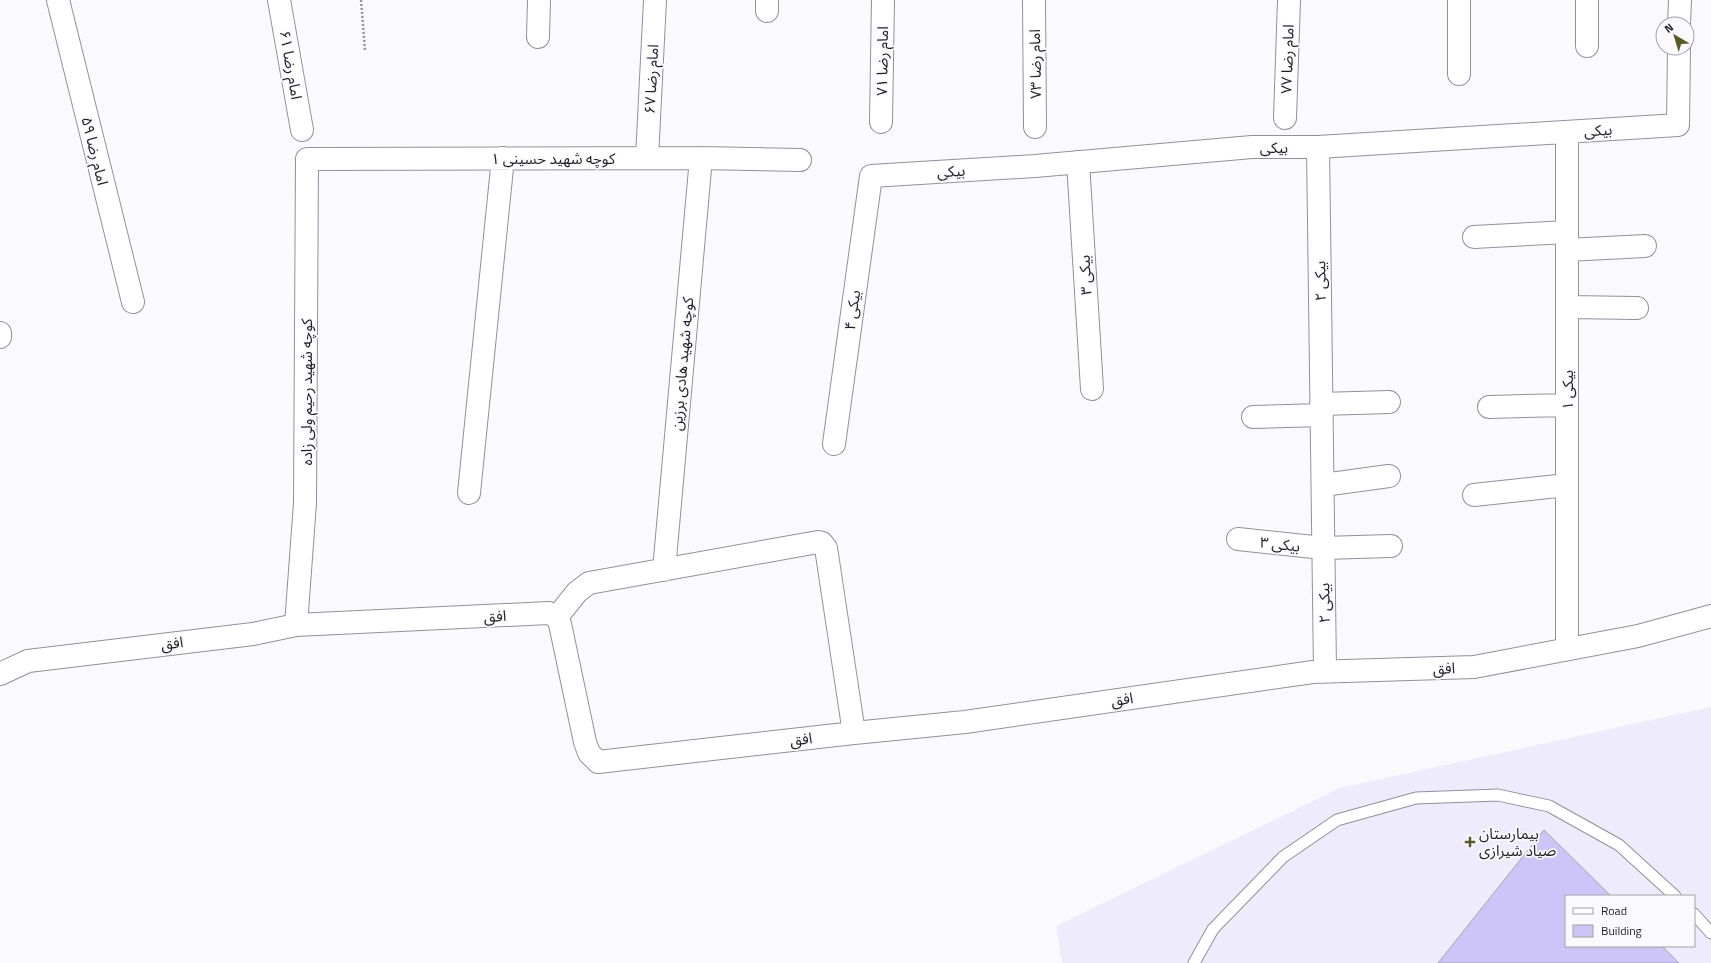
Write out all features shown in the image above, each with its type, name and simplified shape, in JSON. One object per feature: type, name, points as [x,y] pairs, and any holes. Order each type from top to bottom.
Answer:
[{"type":"street","name":"۵۹ امام رضا","points":[[58,0],[132,302]]},
{"type":"street","name":"امام رضا ۶۱","points":[[279,0],[302,130]]},
{"type":"street","points":[[538,37],[540,0]]},
{"type":"street","name":"امام رضا ۶۷","points":[[646,158],[655,0]]},
{"type":"street","name":"امام رضا ۷۱","points":[[880,122],[883,0]]},
{"type":"street","name":"امام رضا ۷۳","points":[[1034,0],[1035,127]]},
{"type":"street","name":"امام رضا ۷۷","points":[[1285,118],[1288,0]]},
{"type":"street","points":[[1459,0],[1459,74]]},
{"type":"street","points":[[1587,0],[1587,46]]},
{"type":"street","points":[[1680,0],[1680,16]]},
{"type":"street","name":"بیکی","points":[[871,176],[1078,162],[1252,147],[1318,147],[1678,125],[1679,56]]},
{"type":"street","name":"۱ بیکی","points":[[1567,132],[1567,649]]},
{"type":"street","name":"۲ بیکی","points":[[1318,147],[1325,671]]},
{"type":"street","points":[[469,493],[503,158]]},
{"type":"street","name":"کوچه شهید حسینی ۱","points":[[307,159],[701,158],[800,160]]},
{"type":"street","name":"کوچه شهید هادی برزین","points":[[664,570],[701,158]]},
{"type":"street","name":"کوچه شهید رحیم ولی زاده","points":[[296,625],[305,503],[307,159]]},
{"type":"street","name":"۳ بیکی","points":[[1078,162],[1092,389]]},
{"type":"street","name":"۴ بیکی","points":[[834,444],[871,176]]},
{"type":"street","points":[[1474,237],[1645,246]]},
{"type":"street","points":[[1567,307],[1637,308]]},
{"type":"street","points":[[1253,417],[1389,402]]},
{"type":"street","points":[[1488,407],[1567,405]]},
{"type":"street","points":[[1323,485],[1389,476]]},
{"type":"street","points":[[1474,495],[1567,485]]},
{"type":"street","name":"۳ بیکی","points":[[1238,539],[1323,548],[1391,546]]},
{"type":"street","points":[[557,617],[577,592],[589,583],[818,542],[822,543],[826,548],[854,732]]},
{"type":"street","name":"افق","points":[[0,674],[28,661],[253,634],[296,625],[549,613],[557,617],[584,742],[589,753],[598,762],[854,732],[965,722],[1305,673],[1325,671],[1474,667],[1638,636],[1711,616]]},
{"type":"lane","points":[[1194,963],[1213,929],[1283,857],[1337,820],[1416,798],[1498,795],[1549,806],[1619,846],[1674,895]]},
{"type":"lane","points":[[1695,915],[1711,933]]},
{"type":"path","points":[[361,0],[365,50]]},
{"type":"shaded area","name":"بیمارستان صیاد شیرازی","points":[[1711,707],[1711,963],[1062,963],[1056,926],[1340,788]]},
{"type":"building","name":"بیمارستان صیاد شیرازی","points":[[1544,830],[1610,895],[1565,895],[1565,947],[1663,947],[1679,963],[1438,963]]},
{"type":"place","name":"بیمارستان صیاد شیرازی","points":[[1470,842]]}]
